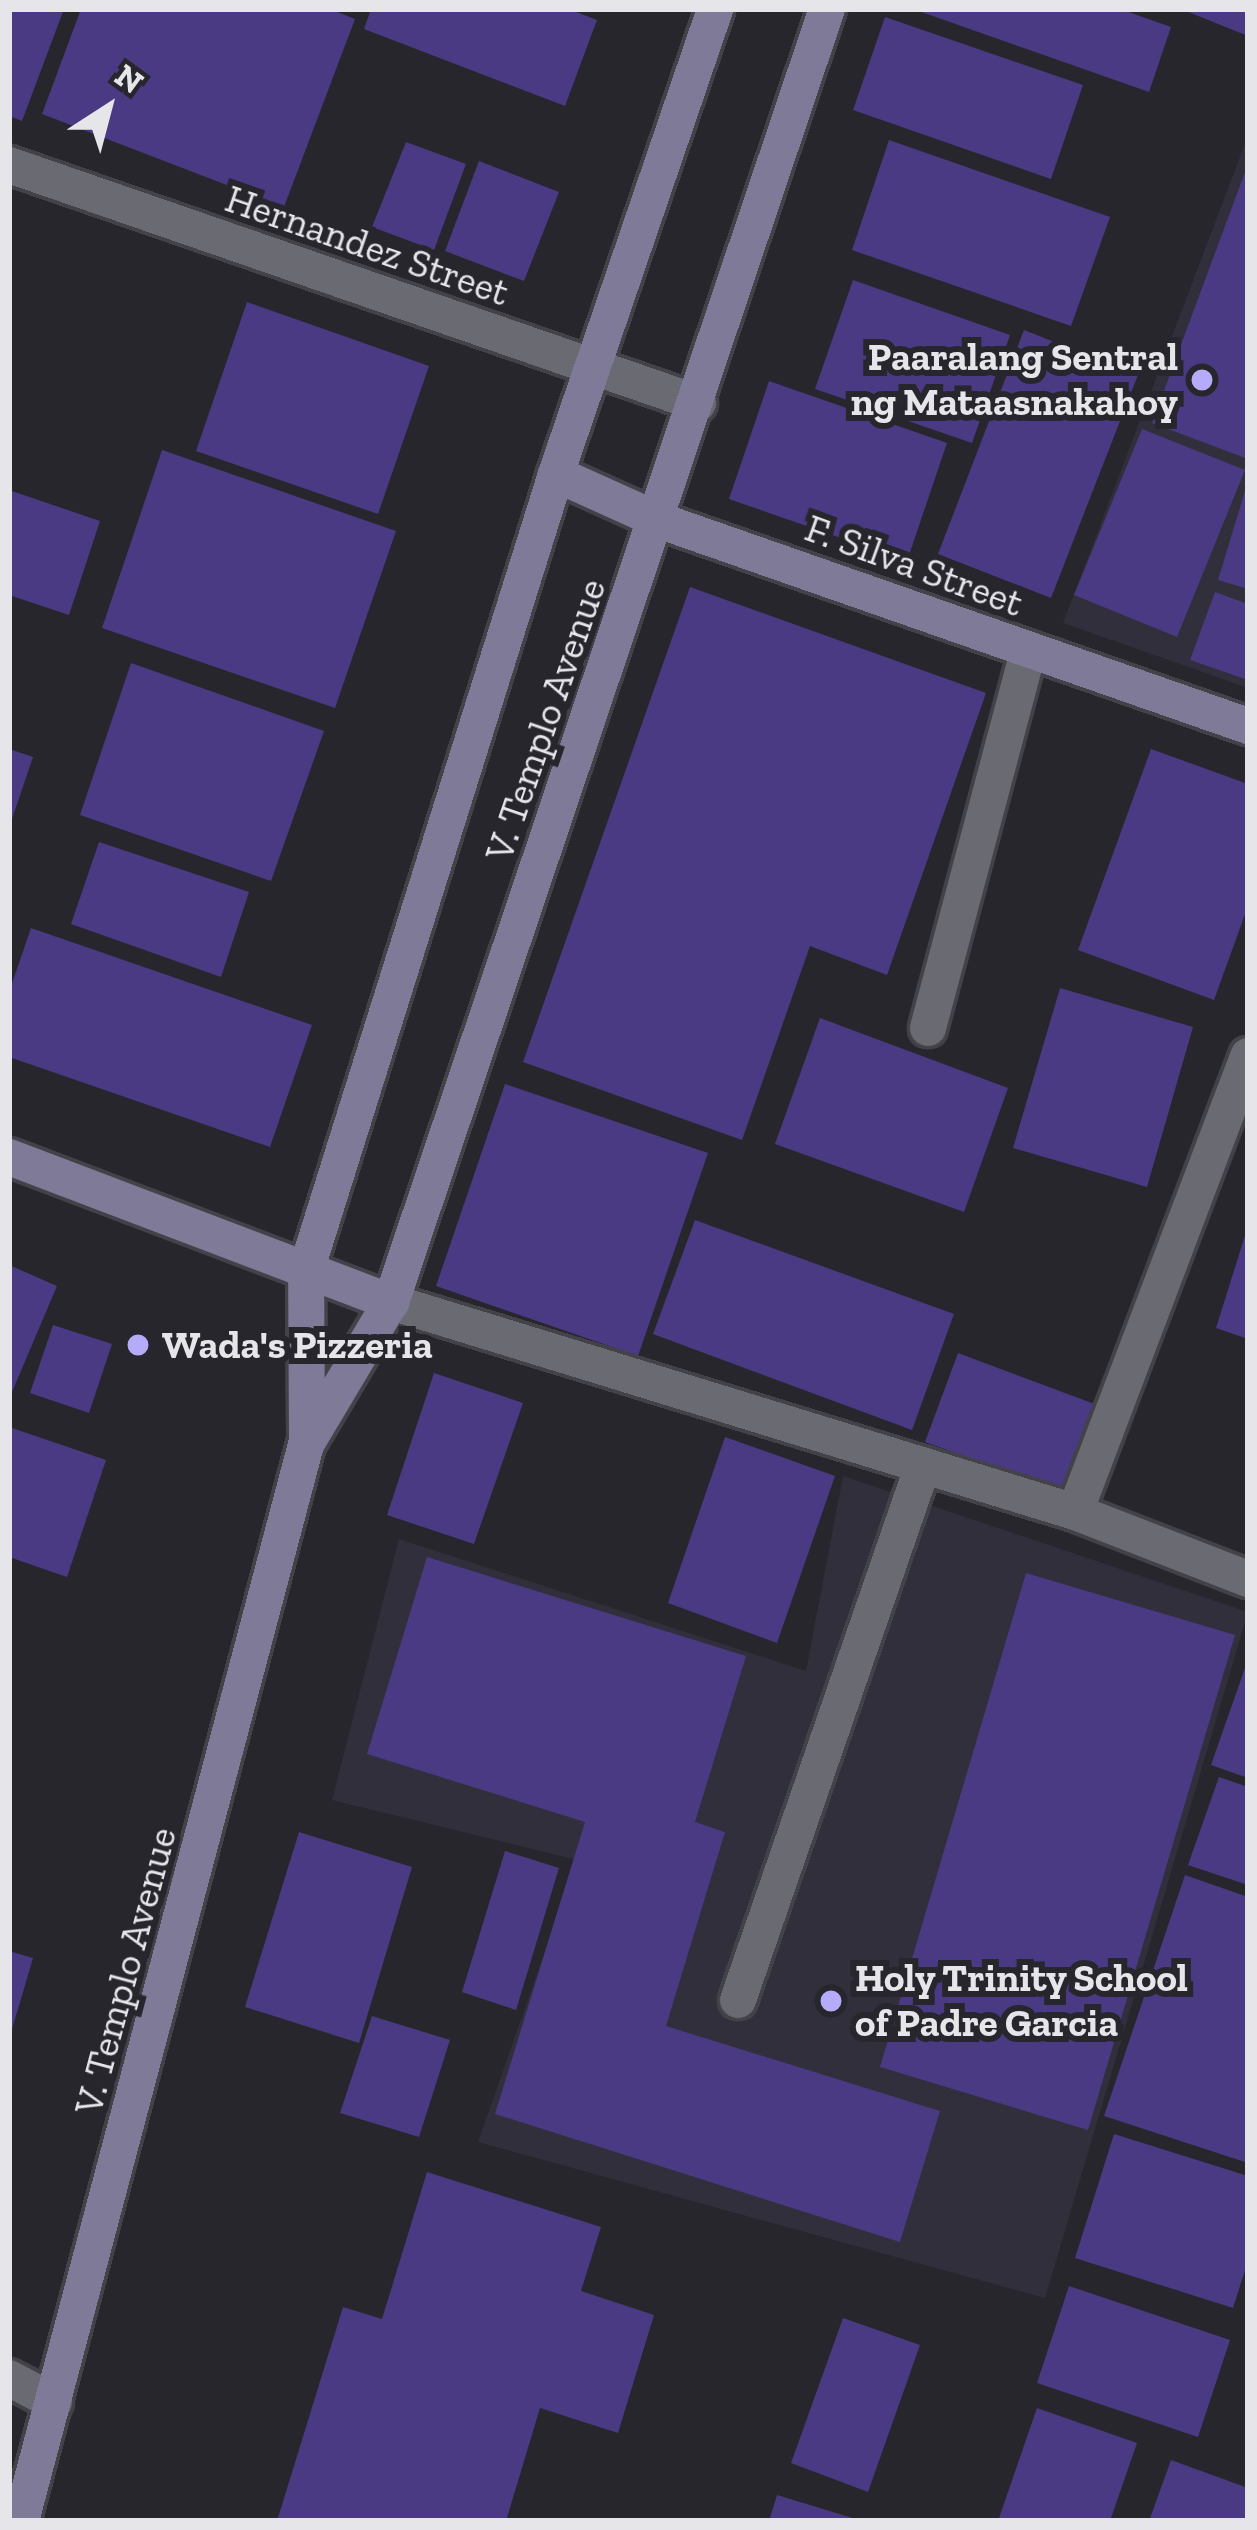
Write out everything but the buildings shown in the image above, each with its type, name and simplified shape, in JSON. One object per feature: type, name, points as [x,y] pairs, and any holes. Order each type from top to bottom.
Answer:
[{"type":"main road","name":"V. Templo Avenue","points":[[22,2521],[308,1441],[306,1271],[556,475],[716,9]]},
{"type":"main road","name":"V. Templo Avenue","points":[[308,1441],[391,1302],[698,404],[827,9]]},
{"type":"main road","name":"F. Silva Street","points":[[556,475],[658,520],[1248,726]]},
{"type":"main road","points":[[9,1157],[391,1302]]},
{"type":"street","name":"Hernandez Street","points":[[9,165],[698,404]]},
{"type":"street","points":[[928,1028],[1028,651]]},
{"type":"street","points":[[1075,1512],[1248,1056]]},
{"type":"street","points":[[391,1302],[1075,1512],[1248,1579]]},
{"type":"street","points":[[737,2000],[922,1465]]},
{"type":"street","points":[[9,2378],[54,2402]]},
{"type":"shaded area","name":"Paaralang Sentral ng Mataasnakahoy","points":[[1248,136],[1248,688],[1063,623]]},
{"type":"shaded area","name":"Holy Trinity School of Padre Garcia","points":[[843,1476],[1248,1612],[1045,2298],[478,2142],[577,1860],[332,1800],[399,1539],[806,1671]]},
{"type":"place","name":"Paaralang Sentral ng Mataasnakahoy","points":[[1202,380]]},
{"type":"place","name":"Wada's Pizzeria","points":[[138,1345]]},
{"type":"place","name":"Holy Trinity School of Padre Garcia","points":[[831,2001]]}]
